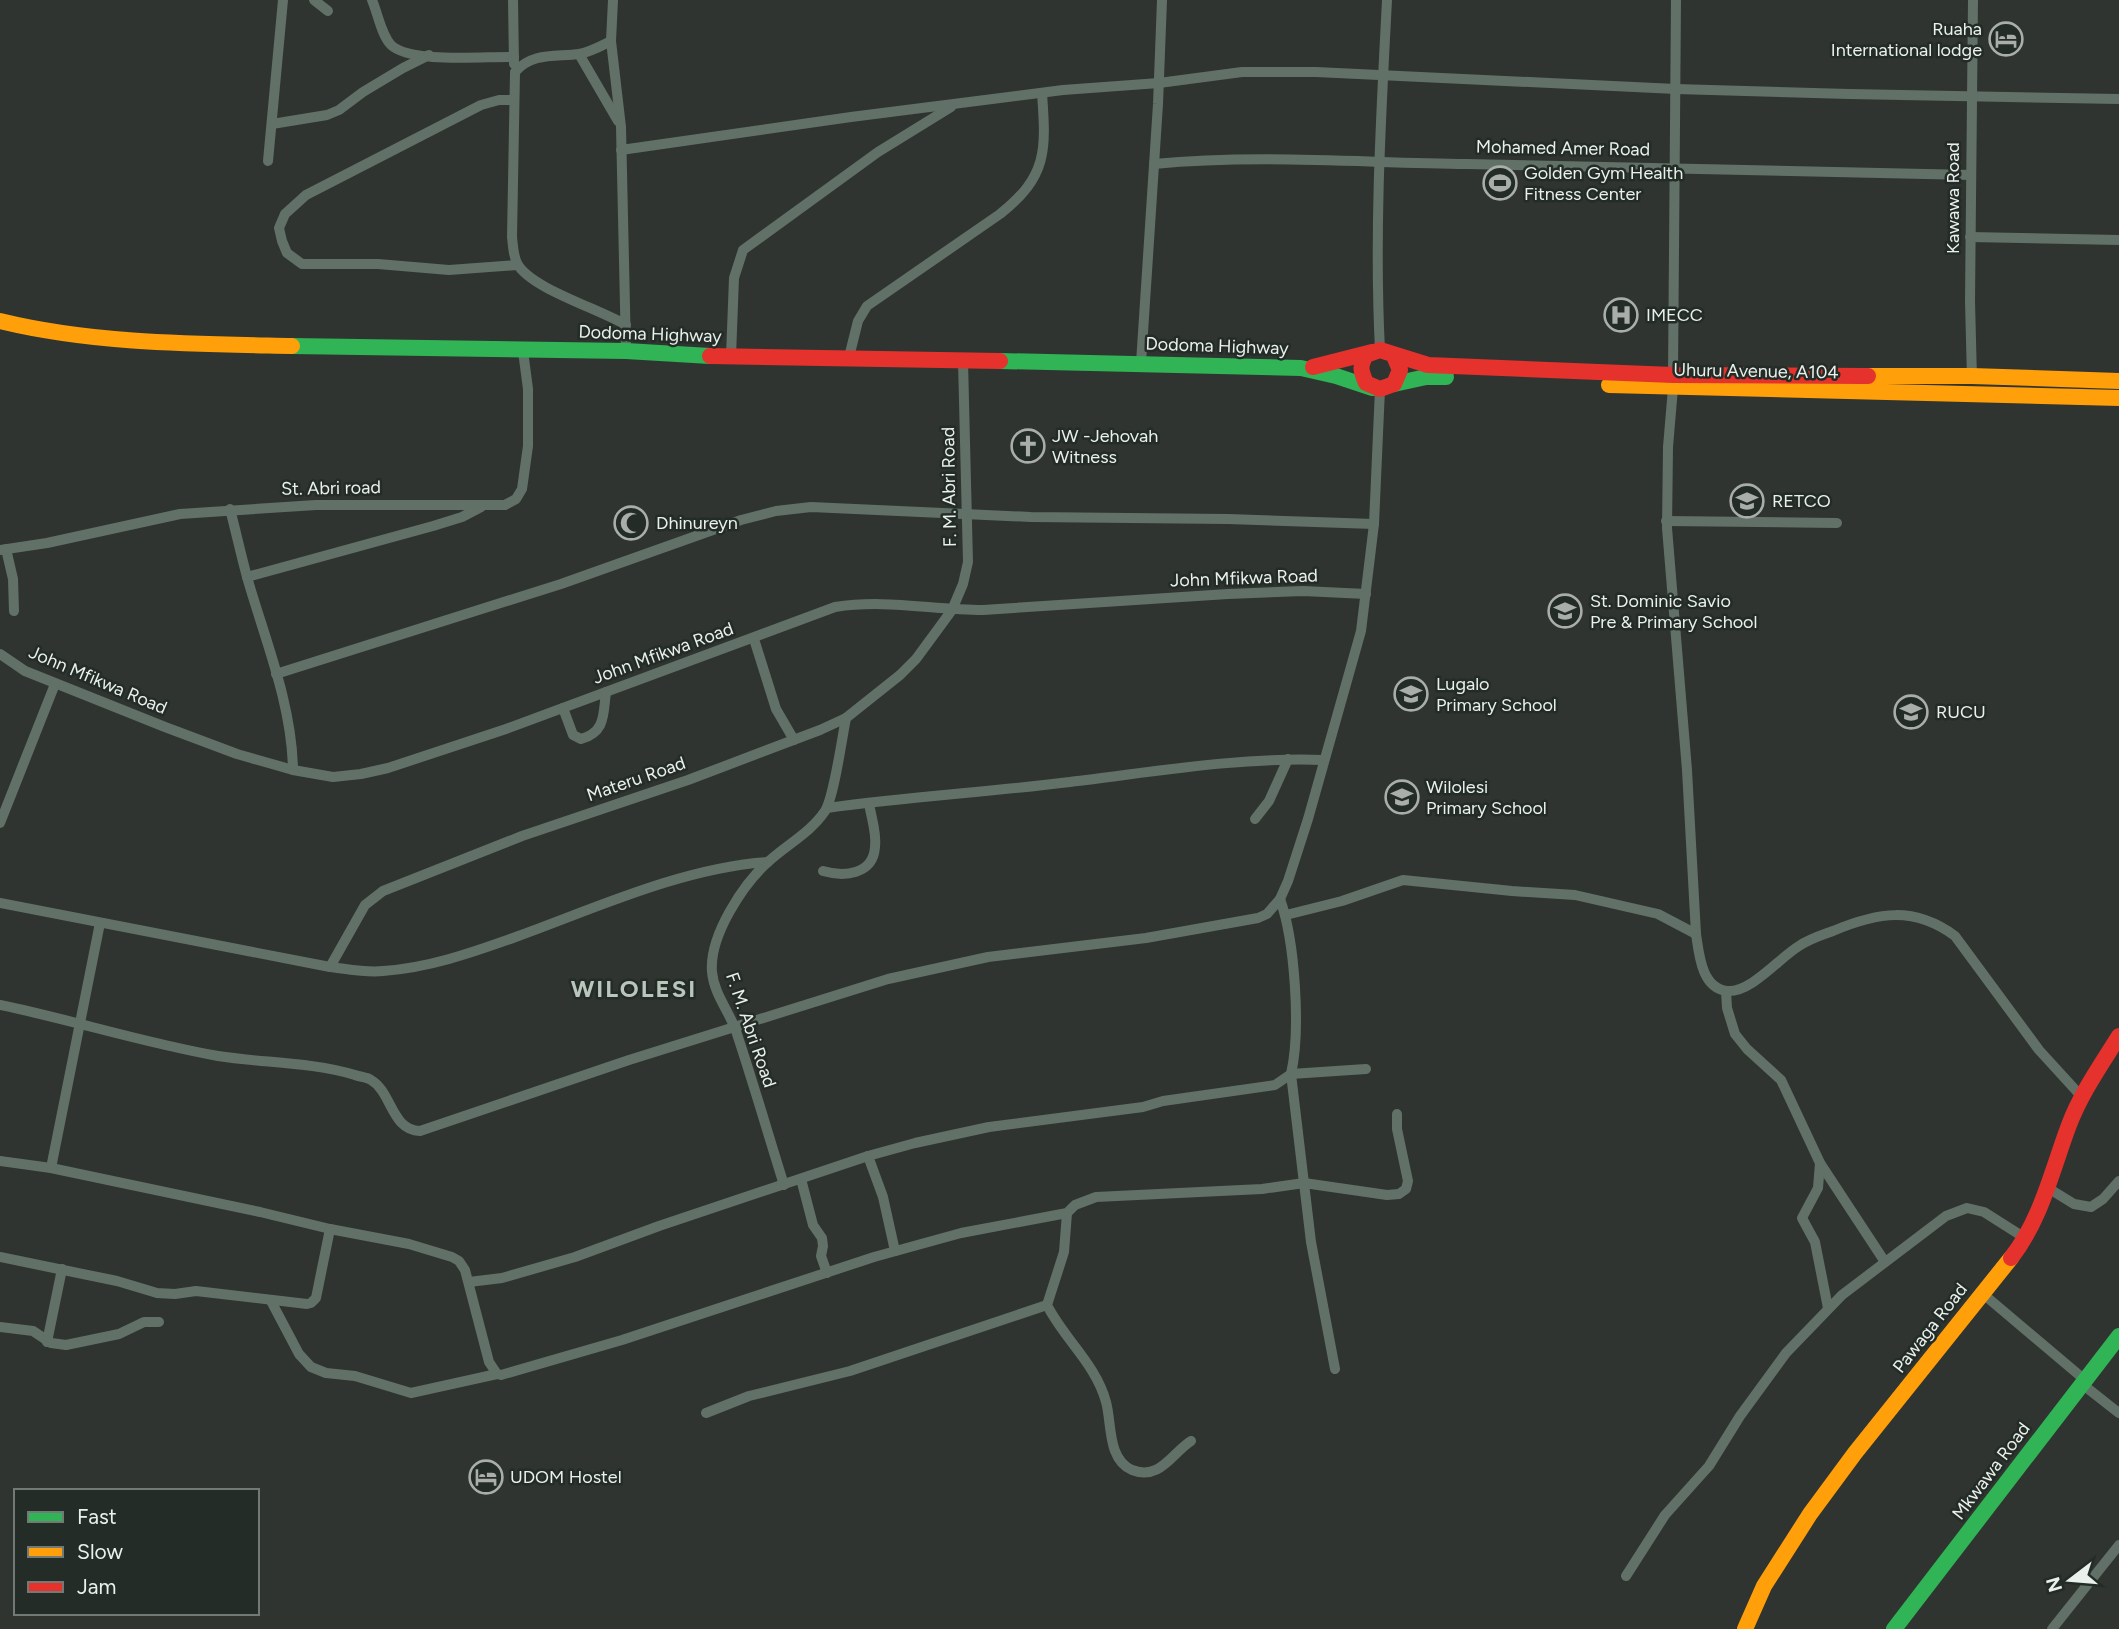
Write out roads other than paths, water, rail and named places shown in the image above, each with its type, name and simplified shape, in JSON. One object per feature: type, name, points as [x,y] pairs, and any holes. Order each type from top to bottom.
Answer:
[{"type":"main road","name":"Dodoma Highway","points":[[0,321],[45,332],[100,338],[239,345],[626,351],[668,355],[1141,363],[1301,369]]},
{"type":"main road","points":[[1301,369],[1383,352]]},
{"type":"main road","points":[[1382,387],[1400,370],[1383,352]]},
{"type":"main road","points":[[1382,387],[1362,377],[1360,369],[1366,355],[1383,352]]},
{"type":"main road","name":"Uhuru Avenue, A104","points":[[1383,352],[1428,365],[1673,382],[1971,396],[2119,398]]},
{"type":"main road","points":[[1301,369],[1382,387]]},
{"type":"main road","name":"Uhuru Avenue, A104","points":[[1382,387],[1408,380],[1440,377],[1673,382],[1972,376],[2119,381]]},
{"type":"main road","name":"Pawaga Road","points":[[1745,1629],[1764,1586],[1810,1514],[1854,1453],[2025,1238],[2048,1188],[2081,1096],[2119,1036]]},
{"type":"main road","name":"Mkwawa Road","points":[[1894,1629],[2119,1336]]},
{"type":"street","points":[[268,161],[283,0]]},
{"type":"street","points":[[314,0],[328,11]]},
{"type":"street","points":[[372,0],[386,38],[393,46],[409,54],[466,59],[514,57]]},
{"type":"street","points":[[513,0],[515,72],[512,237],[517,265],[542,285],[612,316],[625,325]]},
{"type":"street","points":[[613,0],[611,41],[621,127],[626,351]]},
{"type":"street","points":[[1141,363],[1162,0]]},
{"type":"street","points":[[1383,352],[1378,295],[1387,0]]},
{"type":"street","points":[[1676,0],[1673,382],[1668,447],[1667,521],[1690,812],[1696,934],[1704,973],[1715,985],[1726,991],[1750,984],[1799,945],[1846,925],[1877,916],[1896,914],[1921,919],[1939,925],[1955,936],[2039,1050],[2081,1096]]},
{"type":"street","name":"Kawawa Road","points":[[1971,396],[1973,0]]},
{"type":"street","points":[[515,72],[534,59],[550,55],[579,54],[611,41]]},
{"type":"street","points":[[579,54],[621,127]]},
{"type":"street","points":[[272,124],[327,115],[429,55]]},
{"type":"street","points":[[621,150],[1042,93],[1159,83],[1242,72],[1316,72],[1676,89],[2119,99]]},
{"type":"street","points":[[849,357],[858,321],[867,306],[1000,214],[1017,201],[1028,186],[1042,161],[1042,93]]},
{"type":"street","points":[[514,100],[499,100],[481,105],[317,188],[291,207],[279,228],[287,253],[302,264],[377,264],[449,270],[517,265]]},
{"type":"street","points":[[731,356],[734,278],[743,250],[878,152],[954,106]]},
{"type":"street","name":"Mohamed Amer Road","points":[[1154,164],[1192,160],[1285,158],[1971,175]]},
{"type":"street","points":[[1970,237],[2119,240]]},
{"type":"street","name":"St. Abri road","points":[[3,550],[180,514],[230,509],[316,505],[505,505],[516,499],[522,489],[528,446],[528,389],[523,351]]},
{"type":"street","name":"F. M. Abri Road","points":[[952,610],[963,584],[968,562],[963,361]]},
{"type":"street","points":[[0,1005],[219,1056],[345,1072],[370,1080],[380,1088],[405,1126],[412,1131],[420,1131],[629,1060],[888,979],[988,957],[1146,938],[1258,918],[1267,914],[1280,899],[1308,819],[1361,631],[1374,524],[1382,387]]},
{"type":"street","points":[[247,578],[433,526],[462,517],[483,506]]},
{"type":"street","points":[[276,674],[561,583],[741,520],[776,511],[811,507],[1031,517],[1374,524]]},
{"type":"street","points":[[230,509],[290,729],[293,770]]},
{"type":"street","points":[[1667,521],[1838,523]]},
{"type":"street","points":[[3,550],[13,579],[14,611]]},
{"type":"street","name":"John Mfikwa Road","points":[[0,654],[25,671],[55,684],[237,754],[293,770],[333,777],[361,774],[401,763],[563,708],[835,607],[862,603],[952,610],[1027,609],[1240,593],[1303,591],[1366,594]]},
{"type":"street","name":"Materu Road","points":[[330,967],[365,905],[383,891],[522,836],[688,780],[846,718],[900,676],[952,610]]},
{"type":"street","points":[[754,639],[776,709],[794,740]]},
{"type":"street","points":[[0,824],[55,684]]},
{"type":"street","points":[[563,708],[576,738],[592,736],[602,723],[606,692]]},
{"type":"street","points":[[846,718],[827,808],[1061,783],[1147,770],[1288,759],[1323,760]]},
{"type":"street","points":[[1255,820],[1269,802],[1288,759]]},
{"type":"street","points":[[823,871],[848,874],[859,871],[872,858],[875,840],[869,803]]},
{"type":"street","name":"F. M. Abri Road","points":[[783,1185],[735,1027],[714,981],[712,970],[715,943],[739,897],[754,877],[768,862],[815,824],[827,808]]},
{"type":"street","points":[[0,903],[330,967],[381,972],[418,967],[475,952],[679,879],[744,863],[768,862]]},
{"type":"street","points":[[1286,915],[1342,901],[1403,880],[1576,895],[1658,914],[1696,934]]},
{"type":"street","points":[[1280,899],[1286,915],[1296,1023],[1296,1053],[1291,1074],[1311,1242],[1335,1369]]},
{"type":"street","points":[[51,1168],[100,923]]},
{"type":"street","points":[[1726,991],[1727,1008],[1735,1034],[1747,1049],[1781,1080],[1819,1163],[1885,1262]]},
{"type":"street","points":[[469,1282],[502,1278],[575,1257],[659,1226],[868,1156],[915,1143],[989,1127],[1143,1107],[1163,1101],[1275,1085],[1291,1074],[1366,1069]]},
{"type":"street","points":[[271,1301],[299,1354],[311,1367],[327,1373],[355,1376],[411,1393],[497,1374],[622,1340],[895,1251],[992,1226],[1067,1213],[1075,1205],[1096,1197],[1262,1189],[1304,1183],[1398,1194],[1406,1189],[1408,1175],[1399,1140],[1397,1114]]},
{"type":"street","points":[[868,1156],[883,1197],[895,1251]]},
{"type":"street","points":[[0,1161],[51,1168],[409,1244],[452,1256],[459,1261],[469,1282],[489,1362],[497,1374]]},
{"type":"street","points":[[1819,1163],[1818,1188],[1802,1218],[1815,1242],[1828,1308]]},
{"type":"street","points":[[801,1179],[813,1225],[822,1238],[821,1256],[827,1273]]},
{"type":"street","points":[[2048,1188],[2074,1204],[2091,1207],[2103,1199],[2119,1181]]},
{"type":"street","points":[[1626,1576],[1665,1515],[1709,1466],[1757,1391],[1794,1344],[1856,1283],[1946,1216],[1967,1208],[1984,1212],[2025,1238]]},
{"type":"street","points":[[1047,1305],[1063,1252],[1067,1213]]},
{"type":"street","points":[[0,1257],[132,1284],[157,1293],[196,1291],[271,1301],[312,1303],[316,1298],[330,1229]]},
{"type":"street","points":[[47,1342],[62,1269]]},
{"type":"street","points":[[1982,1293],[2119,1413]]},
{"type":"street","points":[[705,1413],[759,1393],[850,1371],[1047,1305]]},
{"type":"street","points":[[1047,1305],[1097,1380],[1106,1400],[1113,1446],[1125,1465],[1134,1470],[1145,1471],[1162,1468],[1191,1440]]},
{"type":"street","points":[[0,1327],[33,1331],[47,1342],[66,1345],[119,1334],[144,1322],[159,1322]]},
{"type":"street","points":[[2052,1629],[2119,1545]]},
{"type":"place","name":"Ruaha International lodge","points":[[2006,39]]},
{"type":"place","name":"Golden Gym Health Fitness Center","points":[[1500,183]]},
{"type":"place","name":"IMECC","points":[[1621,315]]},
{"type":"place","name":"JW -Jehovah Witness","points":[[1028,446]]},
{"type":"place","name":"RETCO","points":[[1747,501]]},
{"type":"place","name":"Dhinureyn","points":[[631,523]]},
{"type":"place","name":"St. Dominic Savio Pre & Primary School","points":[[1565,611]]},
{"type":"place","name":"Lugalo Primary School","points":[[1411,694]]},
{"type":"place","name":"RUCU","points":[[1911,712]]},
{"type":"place","name":"Wilolesi Primary School","points":[[1402,797]]},
{"type":"place","name":"UDOM Hostel","points":[[486,1477]]},
{"type":"district","name":"WILOLESI","points":[[634,988]]}]
